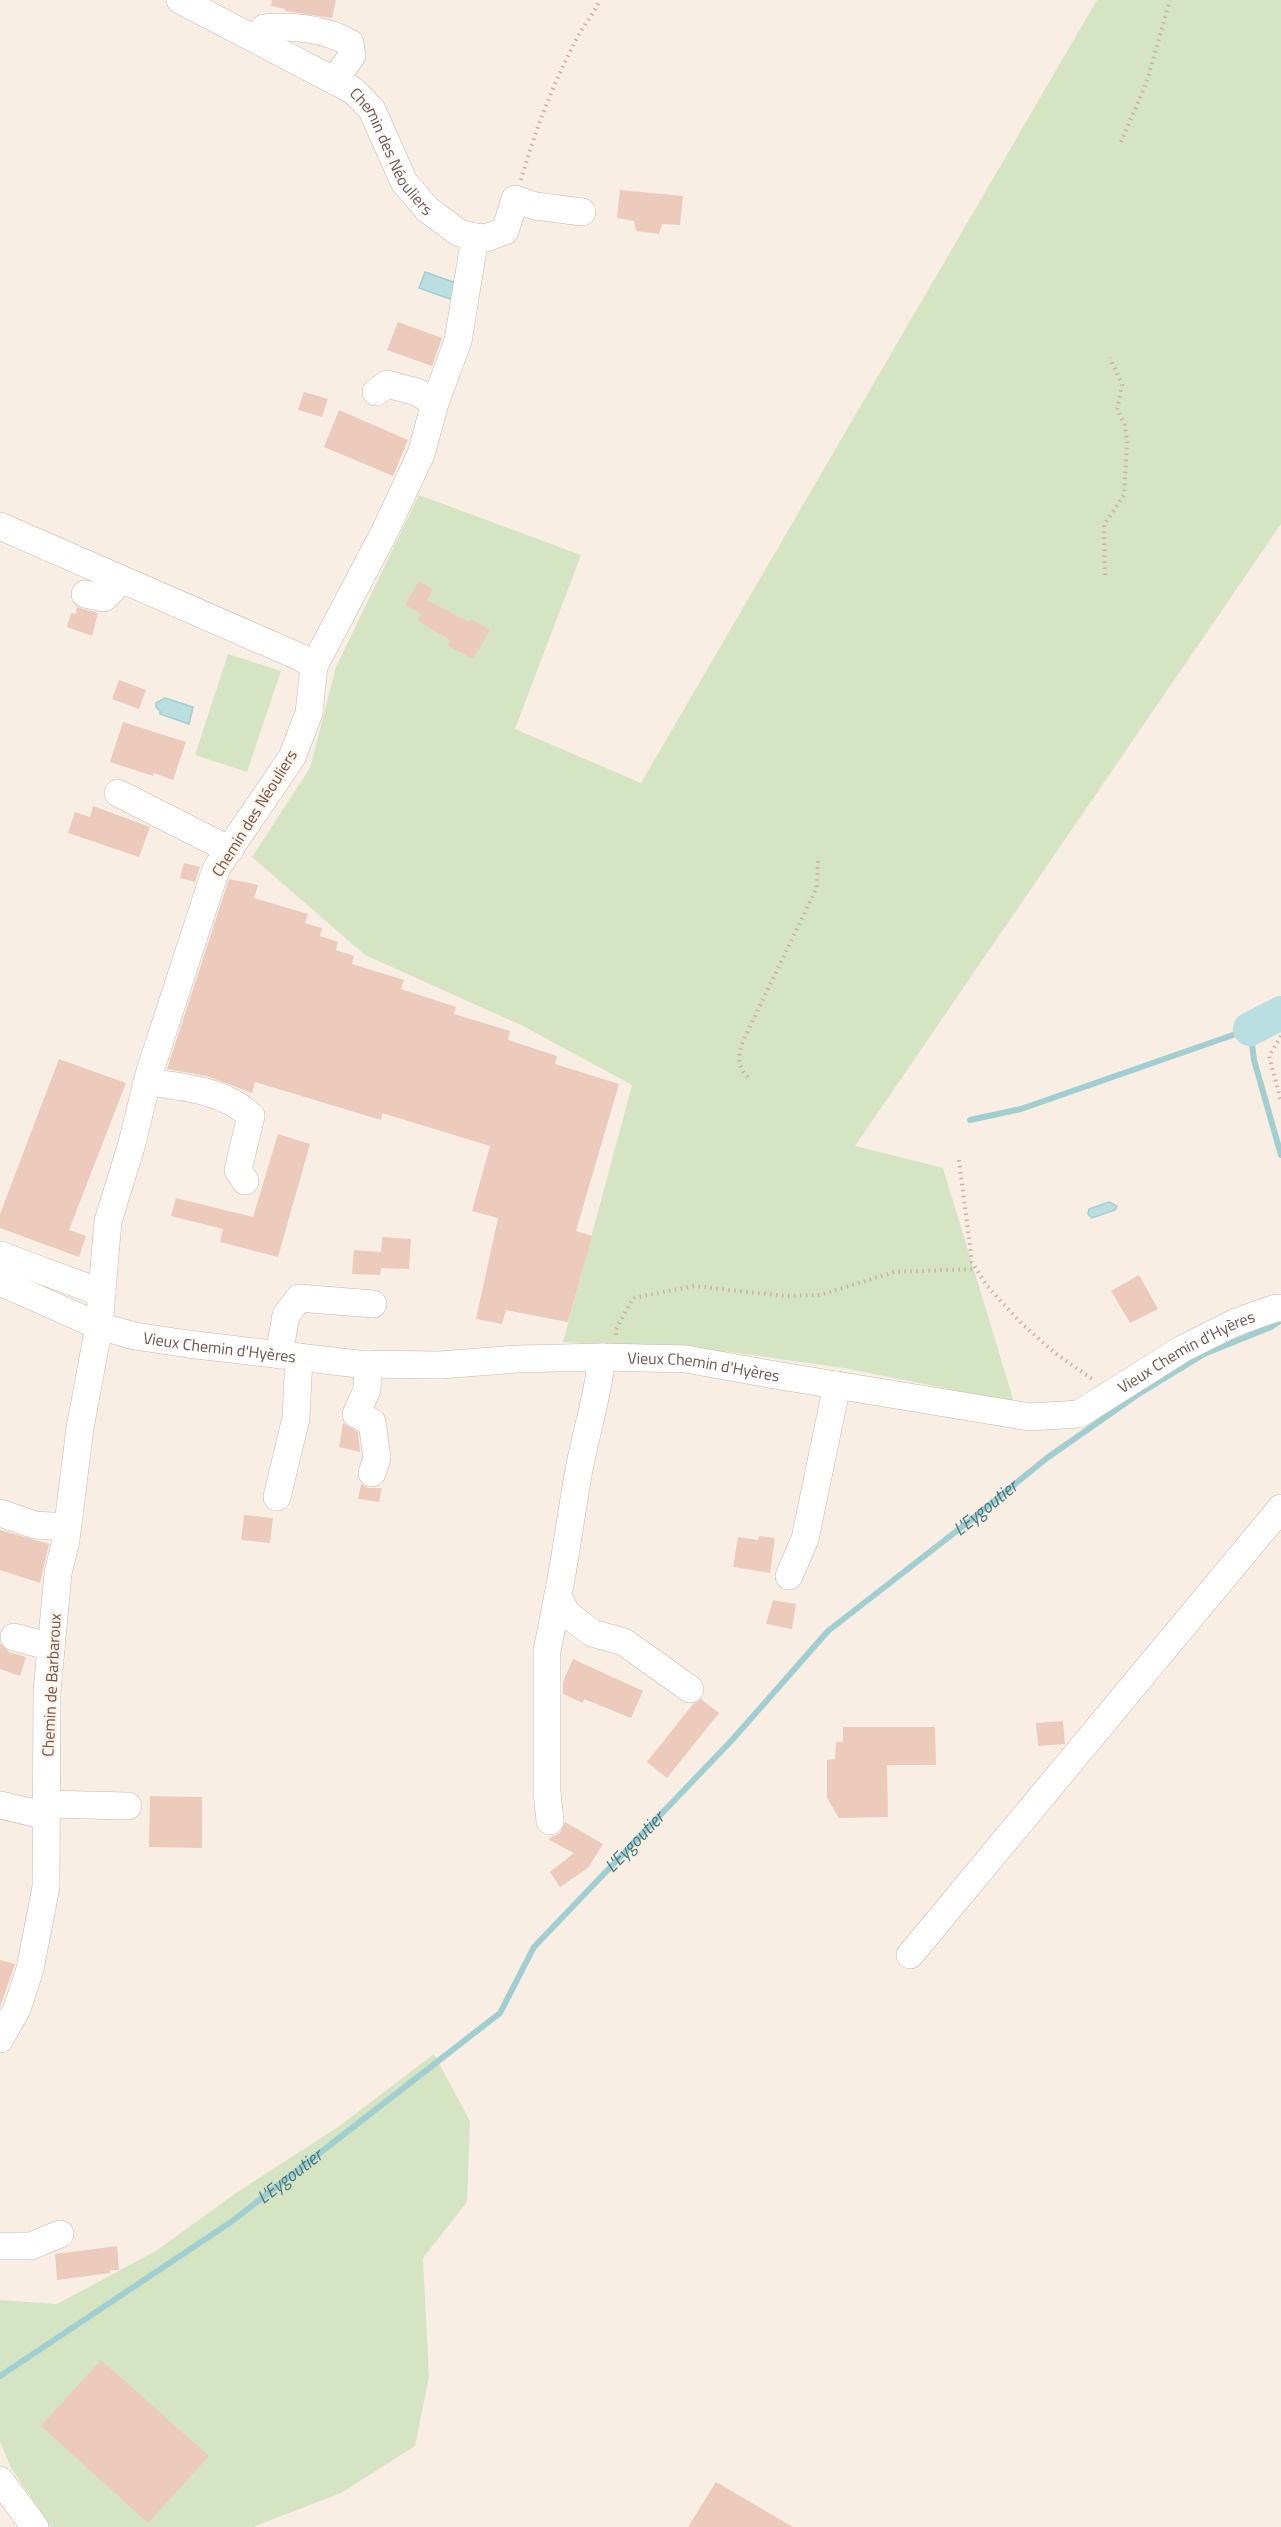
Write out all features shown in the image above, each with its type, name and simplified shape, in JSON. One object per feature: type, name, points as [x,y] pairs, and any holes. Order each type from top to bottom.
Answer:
[{"type":"street","name":"Chemin des Néouliers","points":[[180,0],[354,91],[372,110],[404,182],[427,209],[459,233],[475,237]]},
{"type":"street","points":[[255,39],[264,28],[281,26],[338,36],[350,43],[351,56],[334,80]]},
{"type":"street","points":[[0,526],[302,658],[314,666],[410,480],[421,454],[435,403],[458,341],[475,237],[486,238],[505,231],[515,200],[535,206],[582,212]]},
{"type":"street","points":[[376,392],[387,384],[417,392],[435,403]]},
{"type":"street","points":[[85,594],[104,598],[119,579]]},
{"type":"street","name":"Chemin des Néouliers","points":[[99,1326],[108,1221],[131,1147],[147,1082],[202,911],[216,870],[292,757],[309,713],[314,666]]},
{"type":"street","points":[[118,793],[230,850]]},
{"type":"street","points":[[147,1082],[214,1094],[242,1107],[251,1116],[238,1170],[245,1181]]},
{"type":"street","points":[[0,1255],[102,1293]]},
{"type":"street","name":"Vieux Chemin d'Hyères","points":[[0,1282],[99,1326],[135,1336],[368,1364],[440,1365],[518,1359],[609,1357],[686,1359],[1030,1417],[1079,1414],[1182,1349],[1236,1322],[1281,1308]]},
{"type":"street","points":[[277,1497],[296,1418],[286,1315],[299,1298],[373,1304]]},
{"type":"street","name":"Chemin de Barbaroux","points":[[0,2039],[17,2009],[30,1969],[46,1887],[47,1692],[51,1647],[58,1573],[67,1527],[80,1428],[99,1326]]},
{"type":"street","points":[[550,1821],[546,1792],[547,1651],[587,1428],[609,1357]]},
{"type":"street","points":[[368,1364],[367,1390],[356,1414],[372,1422],[378,1458],[372,1473]]},
{"type":"street","points":[[789,1576],[805,1539],[837,1385]]},
{"type":"street","points":[[910,1955],[1281,1508]]},
{"type":"street","points":[[0,1513],[35,1525],[67,1527]]},
{"type":"street","points":[[558,1595],[566,1613],[592,1633],[624,1642],[690,1689]]},
{"type":"street","points":[[14,1636],[51,1647]]},
{"type":"street","points":[[0,1805],[47,1810],[128,1806]]},
{"type":"street","points":[[0,2246],[31,2246],[60,2234]]},
{"type":"street","points":[[0,2480],[35,2527]]},
{"type":"path","points":[[515,200],[532,140],[546,104],[579,35],[600,0]]},
{"type":"path","points":[[1121,141],[1146,84],[1170,0]]},
{"type":"path","points":[[1105,575],[1104,525],[1124,495],[1127,442],[1125,425],[1117,411],[1122,385],[1110,358]]},
{"type":"path","points":[[748,1077],[742,1071],[738,1056],[742,1041],[817,887],[818,858]]},
{"type":"path","points":[[1281,1036],[1269,1056],[1281,1101]]},
{"type":"path","points":[[959,1160],[972,1262],[987,1286],[1022,1324],[1055,1353],[1112,1394]]},
{"type":"path","points":[[609,1357],[616,1329],[633,1298],[694,1286],[784,1296],[820,1295],[894,1272],[976,1269]]},
{"type":"green space","points":[[1097,0],[1281,0],[1281,524],[855,1146],[943,1168],[1014,1402],[844,1368],[731,1352],[563,1342],[632,1085],[523,1026],[365,955],[252,857],[310,768],[336,667],[419,495],[581,555],[515,729],[641,783]]},
{"type":"green space","points":[[228,654],[281,671],[247,772],[195,755]]},
{"type":"green space","points":[[434,2054],[470,2121],[467,2202],[423,2258],[429,2377],[415,2446],[341,2493],[253,2527],[51,2527],[11,2468],[0,2441],[0,2300],[57,2304],[156,2251],[236,2193],[338,2127]]},
{"type":"water","points":[[425,272],[459,284],[453,300],[419,288]]},
{"type":"water","points":[[165,698],[193,707],[189,724],[160,714],[156,703]]},
{"type":"water","points":[[1109,1202],[1117,1206],[1115,1210],[1092,1218],[1088,1214],[1089,1209]]},
{"type":"building","points":[[272,0],[336,0],[332,18],[285,11],[286,9],[271,6]]},
{"type":"building","points":[[620,190],[683,196],[680,225],[662,224],[659,234],[636,231],[634,221],[617,218]]},
{"type":"building","points":[[398,322],[442,338],[432,366],[387,350]]},
{"type":"building","points":[[304,392],[328,399],[322,417],[298,410]]},
{"type":"building","points":[[339,410],[408,440],[393,476],[324,447]]},
{"type":"building","points":[[419,581],[433,589],[427,600],[469,622],[471,619],[490,630],[473,659],[448,646],[450,640],[418,621],[421,614],[405,605]]},
{"type":"building","points":[[77,607],[98,613],[92,636],[67,627],[71,613],[76,614]]},
{"type":"building","points":[[119,680],[146,690],[139,709],[112,699]]},
{"type":"building","points":[[123,722],[186,742],[173,780],[110,762]]},
{"type":"building","points":[[93,806],[150,827],[139,857],[68,833],[75,812],[90,817]]},
{"type":"building","points":[[184,863],[200,867],[195,882],[180,878]]},
{"type":"building","points":[[229,879],[258,885],[254,898],[308,914],[305,923],[322,928],[320,936],[338,942],[336,950],[354,956],[352,964],[404,980],[401,989],[456,1007],[454,1014],[510,1031],[508,1040],[557,1056],[555,1064],[619,1084],[576,1231],[592,1236],[568,1322],[506,1310],[502,1324],[476,1319],[498,1218],[472,1211],[490,1146],[382,1113],[381,1120],[255,1082],[252,1093],[207,1076],[167,1069]]},
{"type":"building","points":[[59,1059],[126,1083],[69,1230],[86,1236],[79,1257],[0,1228],[0,1214]]},
{"type":"building","points":[[278,1134],[310,1144],[278,1257],[220,1242],[223,1229],[171,1216],[176,1198],[253,1217]]},
{"type":"building","points":[[382,1237],[411,1239],[409,1269],[381,1268],[380,1275],[352,1274],[354,1250],[381,1252]]},
{"type":"building","points":[[1139,1275],[1158,1309],[1130,1323],[1111,1291]]},
{"type":"building","points":[[343,1423],[358,1432],[360,1452],[339,1447]]},
{"type":"building","points":[[361,1484],[368,1488],[382,1488],[379,1502],[358,1499]]},
{"type":"building","points":[[244,1515],[273,1518],[270,1543],[241,1540]]},
{"type":"building","points":[[0,1530],[49,1544],[40,1583],[0,1570]]},
{"type":"building","points":[[759,1536],[775,1538],[770,1573],[733,1567],[738,1537],[758,1540]]},
{"type":"building","points":[[773,1600],[796,1604],[792,1629],[766,1624]]},
{"type":"building","points":[[0,1643],[9,1652],[26,1657],[20,1676],[0,1669]]},
{"type":"building","points":[[573,1659],[643,1691],[631,1718],[584,1699],[583,1703],[563,1694],[563,1682]]},
{"type":"building","points":[[701,1699],[719,1713],[667,1778],[647,1762],[693,1704]]},
{"type":"building","points":[[1063,1721],[1065,1744],[1038,1746],[1036,1723]]},
{"type":"building","points":[[843,1727],[935,1727],[936,1765],[887,1765],[888,1817],[839,1818],[827,1798],[827,1760],[835,1759],[836,1742],[843,1742]]},
{"type":"building","points":[[150,1796],[202,1797],[202,1848],[149,1847]]},
{"type":"building","points":[[565,1822],[603,1844],[588,1868],[560,1887],[550,1872],[574,1853],[549,1840],[560,1833]]},
{"type":"building","points":[[0,1960],[15,1964],[0,2007]]},
{"type":"building","points":[[117,2246],[119,2270],[57,2280],[55,2254]]},
{"type":"building","points":[[101,2360],[209,2456],[148,2523],[41,2426]]},
{"type":"building","points":[[716,2482],[793,2527],[688,2527]]},
{"type":"waterway","name":"L'Eygoutier","points":[[1250,1029],[1281,1013]]},
{"type":"waterway","points":[[970,1120],[1021,1109],[1250,1029],[1254,1060],[1281,1155]]},
{"type":"waterway","name":"L'Eygoutier","points":[[0,2376],[231,2222],[500,2013],[534,1947],[732,1740],[828,1631],[1047,1458],[1137,1395],[1204,1354],[1271,1327],[1281,1320]]}]
